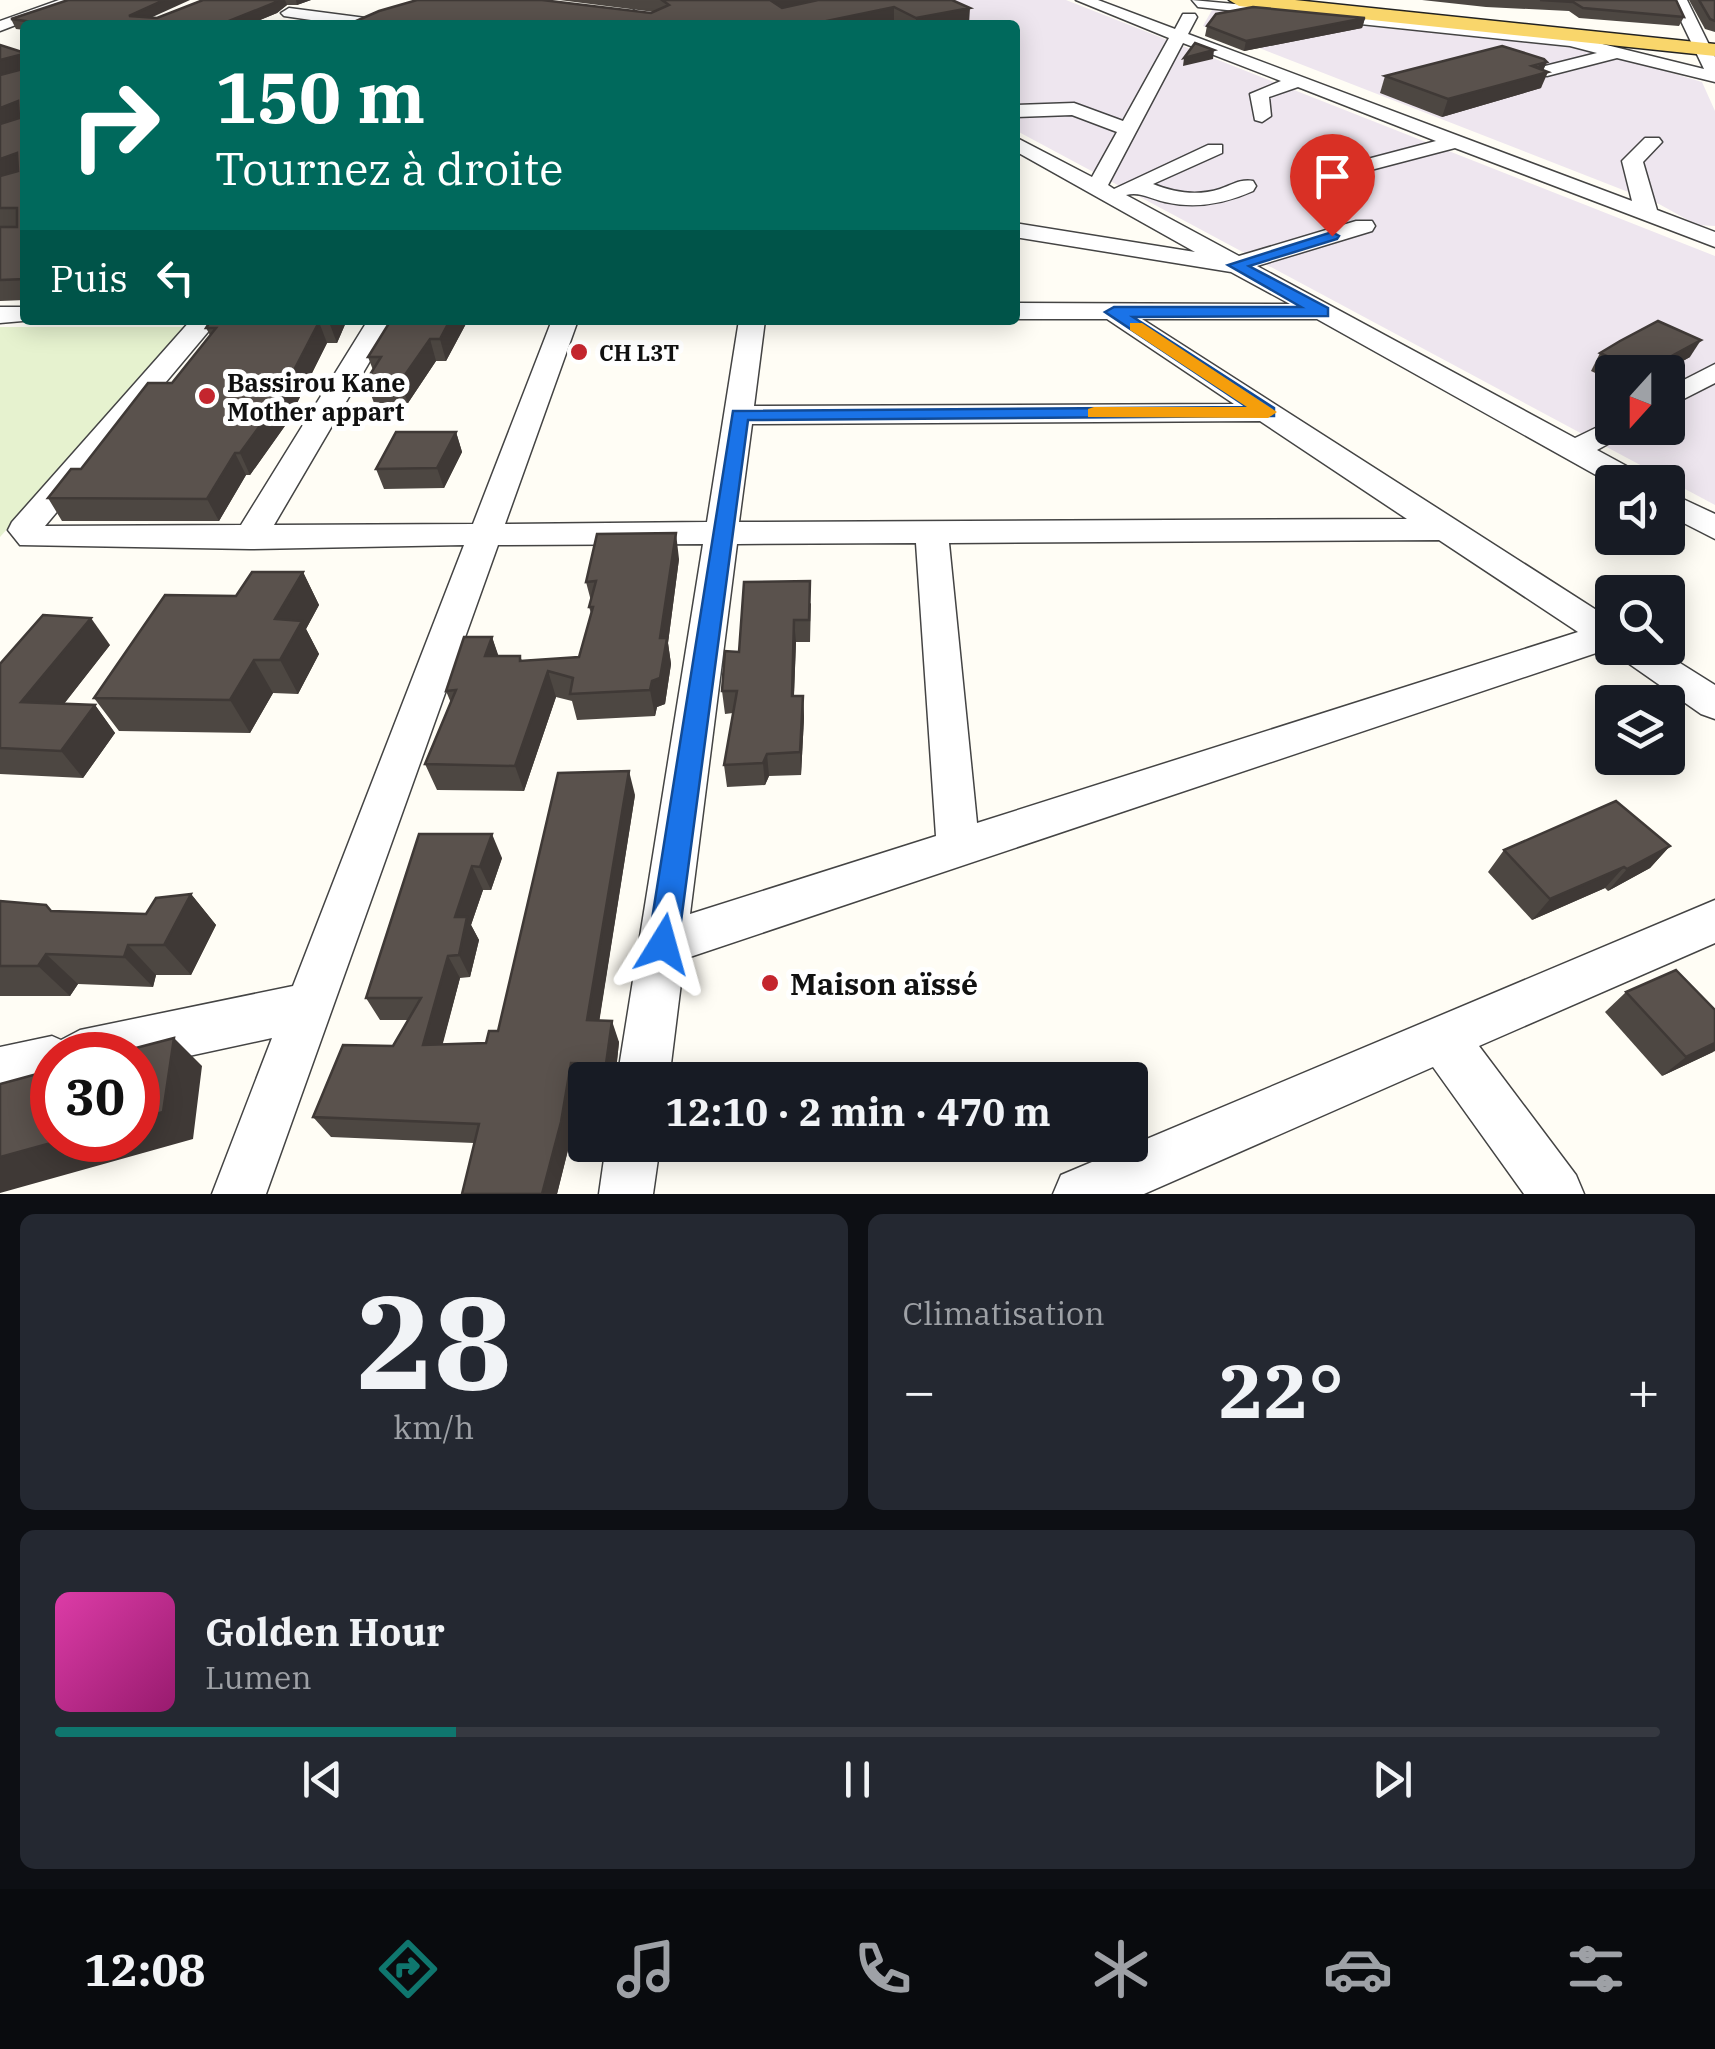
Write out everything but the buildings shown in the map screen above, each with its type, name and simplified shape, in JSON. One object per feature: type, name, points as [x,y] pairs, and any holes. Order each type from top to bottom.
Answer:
[{"type":"main road","points":[[1239,0],[1708,44]]},
{"type":"main road","points":[[1331,0],[1708,44]]},
{"type":"street","points":[[0,26],[72,0]]},
{"type":"street","points":[[320,0],[281,16],[338,20]]},
{"type":"street","points":[[631,0],[658,20]]},
{"type":"street","points":[[1084,0],[1715,240]]},
{"type":"street","points":[[1103,192],[1128,130],[1180,35],[1191,6],[1570,41],[1715,76],[1708,44],[1679,0]]},
{"type":"street","points":[[624,16],[646,20]]},
{"type":"street","points":[[1548,71],[1617,53]]},
{"type":"street","points":[[1262,116],[1259,94],[1300,81]]},
{"type":"street","points":[[1020,110],[1074,108],[1128,130]]},
{"type":"street","points":[[1325,176],[1458,141]]},
{"type":"street","points":[[1647,214],[1632,161],[1652,142]]},
{"type":"street","points":[[1020,146],[1600,465]]},
{"type":"street","points":[[1103,192],[1136,184],[1215,149]]},
{"type":"street","points":[[1136,184],[1168,196],[1218,199],[1245,186]]},
{"type":"street","points":[[1020,231],[1236,265],[1364,226]]},
{"type":"street","points":[[1020,312],[1322,312]]},
{"type":"street","points":[[1114,312],[1595,626]]},
{"type":"street","points":[[201,325],[24,530],[32,537],[1448,529]]},
{"type":"street","points":[[250,538],[378,325]]},
{"type":"street","points":[[239,1194],[564,325]]},
{"type":"street","points":[[646,1062],[751,325]]},
{"type":"street","points":[[1685,389],[1715,372]]},
{"type":"street","points":[[740,414],[1268,412]]},
{"type":"street","points":[[1574,451],[1595,440]]},
{"type":"street","points":[[1685,511],[1715,528]]},
{"type":"street","points":[[932,533],[958,848]]},
{"type":"street","points":[[663,944],[1595,647]]},
{"type":"street","points":[[1655,665],[1715,704]]},
{"type":"street","points":[[1080,1194],[1715,921]]},
{"type":"street","points":[[160,1038],[310,1006]]},
{"type":"street","points":[[1442,1038],[1558,1194]]},
{"type":"street","points":[[0,1072],[30,1066]]},
{"type":"street","points":[[626,1194],[631,1162]]},
{"type":"shaded area","points":[[770,0],[1066,0],[1715,256],[1715,505],[1685,489],[1685,465],[1640,465],[1603,445],[1685,445],[1685,355],[1595,355],[1595,441],[1020,133],[1020,20],[808,20]]},
{"type":"shaded area","points":[[1212,10],[1592,49],[1702,82],[1715,111],[1715,226],[1697,225],[1659,204],[1203,26]]},
{"type":"green space","points":[[0,327],[186,327],[0,537]]},
{"type":"slow traffic","points":[[1094,413],[1268,412],[1136,326]]},
{"type":"place","name":"CH L3T","points":[[579,352]]},
{"type":"place","name":"Bassirou Kane Mother appart","points":[[207,396]]},
{"type":"place","name":"Maison aïssé","points":[[770,983]]},
{"type":"route","points":[[663,944],[740,414],[1268,412],[1114,312],[1322,312],[1236,265],[1332,236]]}]
